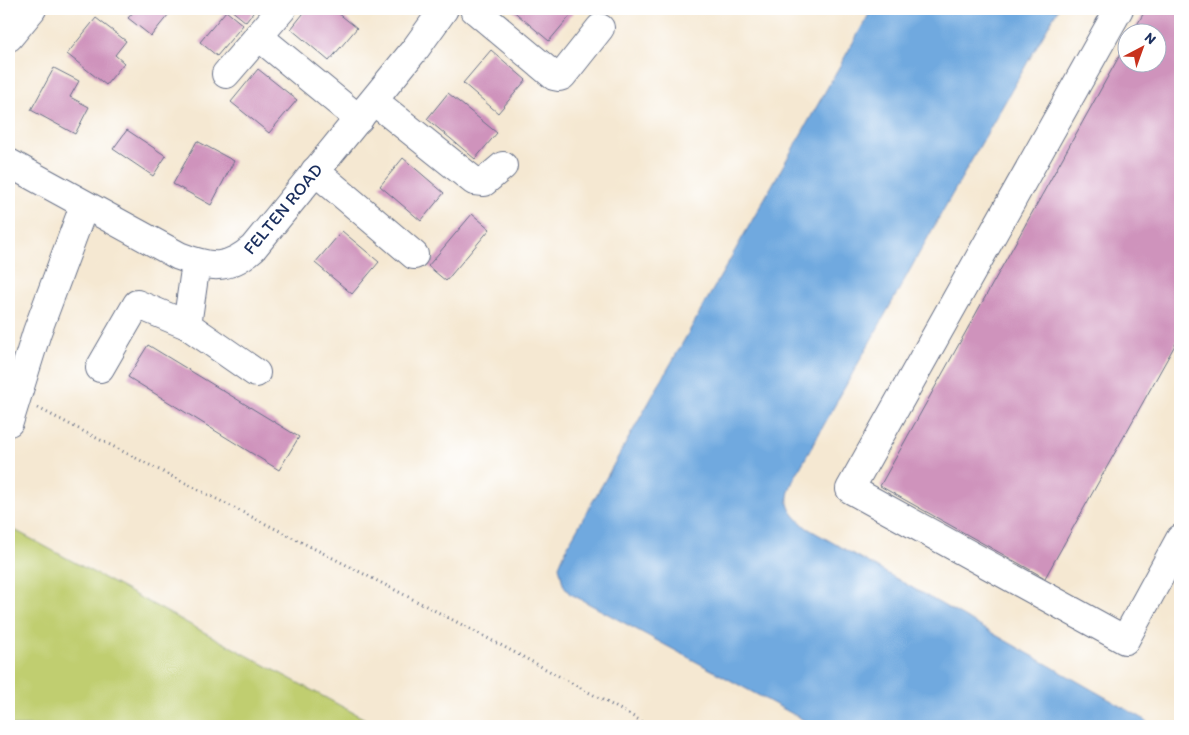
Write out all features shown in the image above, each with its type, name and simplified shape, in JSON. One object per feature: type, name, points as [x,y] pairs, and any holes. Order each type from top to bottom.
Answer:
[{"type":"street","points":[[9,37],[32,9]]},
{"type":"street","points":[[226,74],[282,9]]},
{"type":"street","name":"FELTEN ROAD","points":[[9,163],[84,206],[179,256],[196,263],[212,266],[226,264],[242,257],[253,248],[416,48],[444,9]]},
{"type":"street","points":[[474,9],[529,56],[559,78],[600,28]]},
{"type":"street","points":[[1119,9],[850,489],[1125,640],[1180,539]]},
{"type":"street","points":[[258,36],[474,181],[484,182],[503,166]]},
{"type":"street","points":[[315,171],[414,255]]},
{"type":"street","points":[[9,422],[37,332],[84,206]]},
{"type":"street","points":[[187,325],[196,263]]},
{"type":"street","points":[[100,368],[137,304],[187,325],[256,372]]},
{"type":"path","points":[[20,387],[38,408],[398,592],[650,726]]},
{"type":"green space","points":[[9,527],[378,726],[9,726]]},
{"type":"water","points":[[872,9],[1058,9],[941,214],[795,477],[789,493],[789,506],[795,516],[807,528],[1142,718],[1152,726],[815,726],[569,593],[563,584],[559,566],[568,545]]},
{"type":"building","points":[[136,9],[173,9],[151,36],[128,18]]},
{"type":"building","points":[[230,9],[256,9],[246,22]]},
{"type":"building","points":[[307,9],[333,9],[357,28],[329,61],[291,29]]},
{"type":"building","points":[[511,9],[576,9],[549,41]]},
{"type":"building","points":[[1146,9],[1180,9],[1180,336],[1045,578],[880,486],[1116,62],[1116,72],[1166,72],[1166,22],[1139,22]]},
{"type":"building","points":[[226,11],[243,25],[217,56],[200,42]]},
{"type":"building","points":[[96,18],[126,41],[115,55],[124,63],[106,85],[67,54]]},
{"type":"building","points":[[491,50],[526,80],[498,113],[463,83]]},
{"type":"building","points":[[54,68],[79,81],[70,97],[89,107],[75,134],[31,110]]},
{"type":"building","points":[[258,69],[297,100],[269,133],[231,102]]},
{"type":"building","points":[[448,93],[497,133],[475,159],[427,119]]},
{"type":"building","points":[[127,130],[166,156],[153,176],[113,149]]},
{"type":"building","points":[[197,141],[234,161],[211,205],[173,184]]},
{"type":"building","points":[[403,158],[444,193],[421,221],[380,186]]},
{"type":"building","points":[[472,214],[490,229],[446,281],[428,266]]},
{"type":"building","points":[[342,231],[379,262],[352,294],[315,263]]},
{"type":"building","points":[[148,345],[299,437],[279,470],[128,377]]}]
